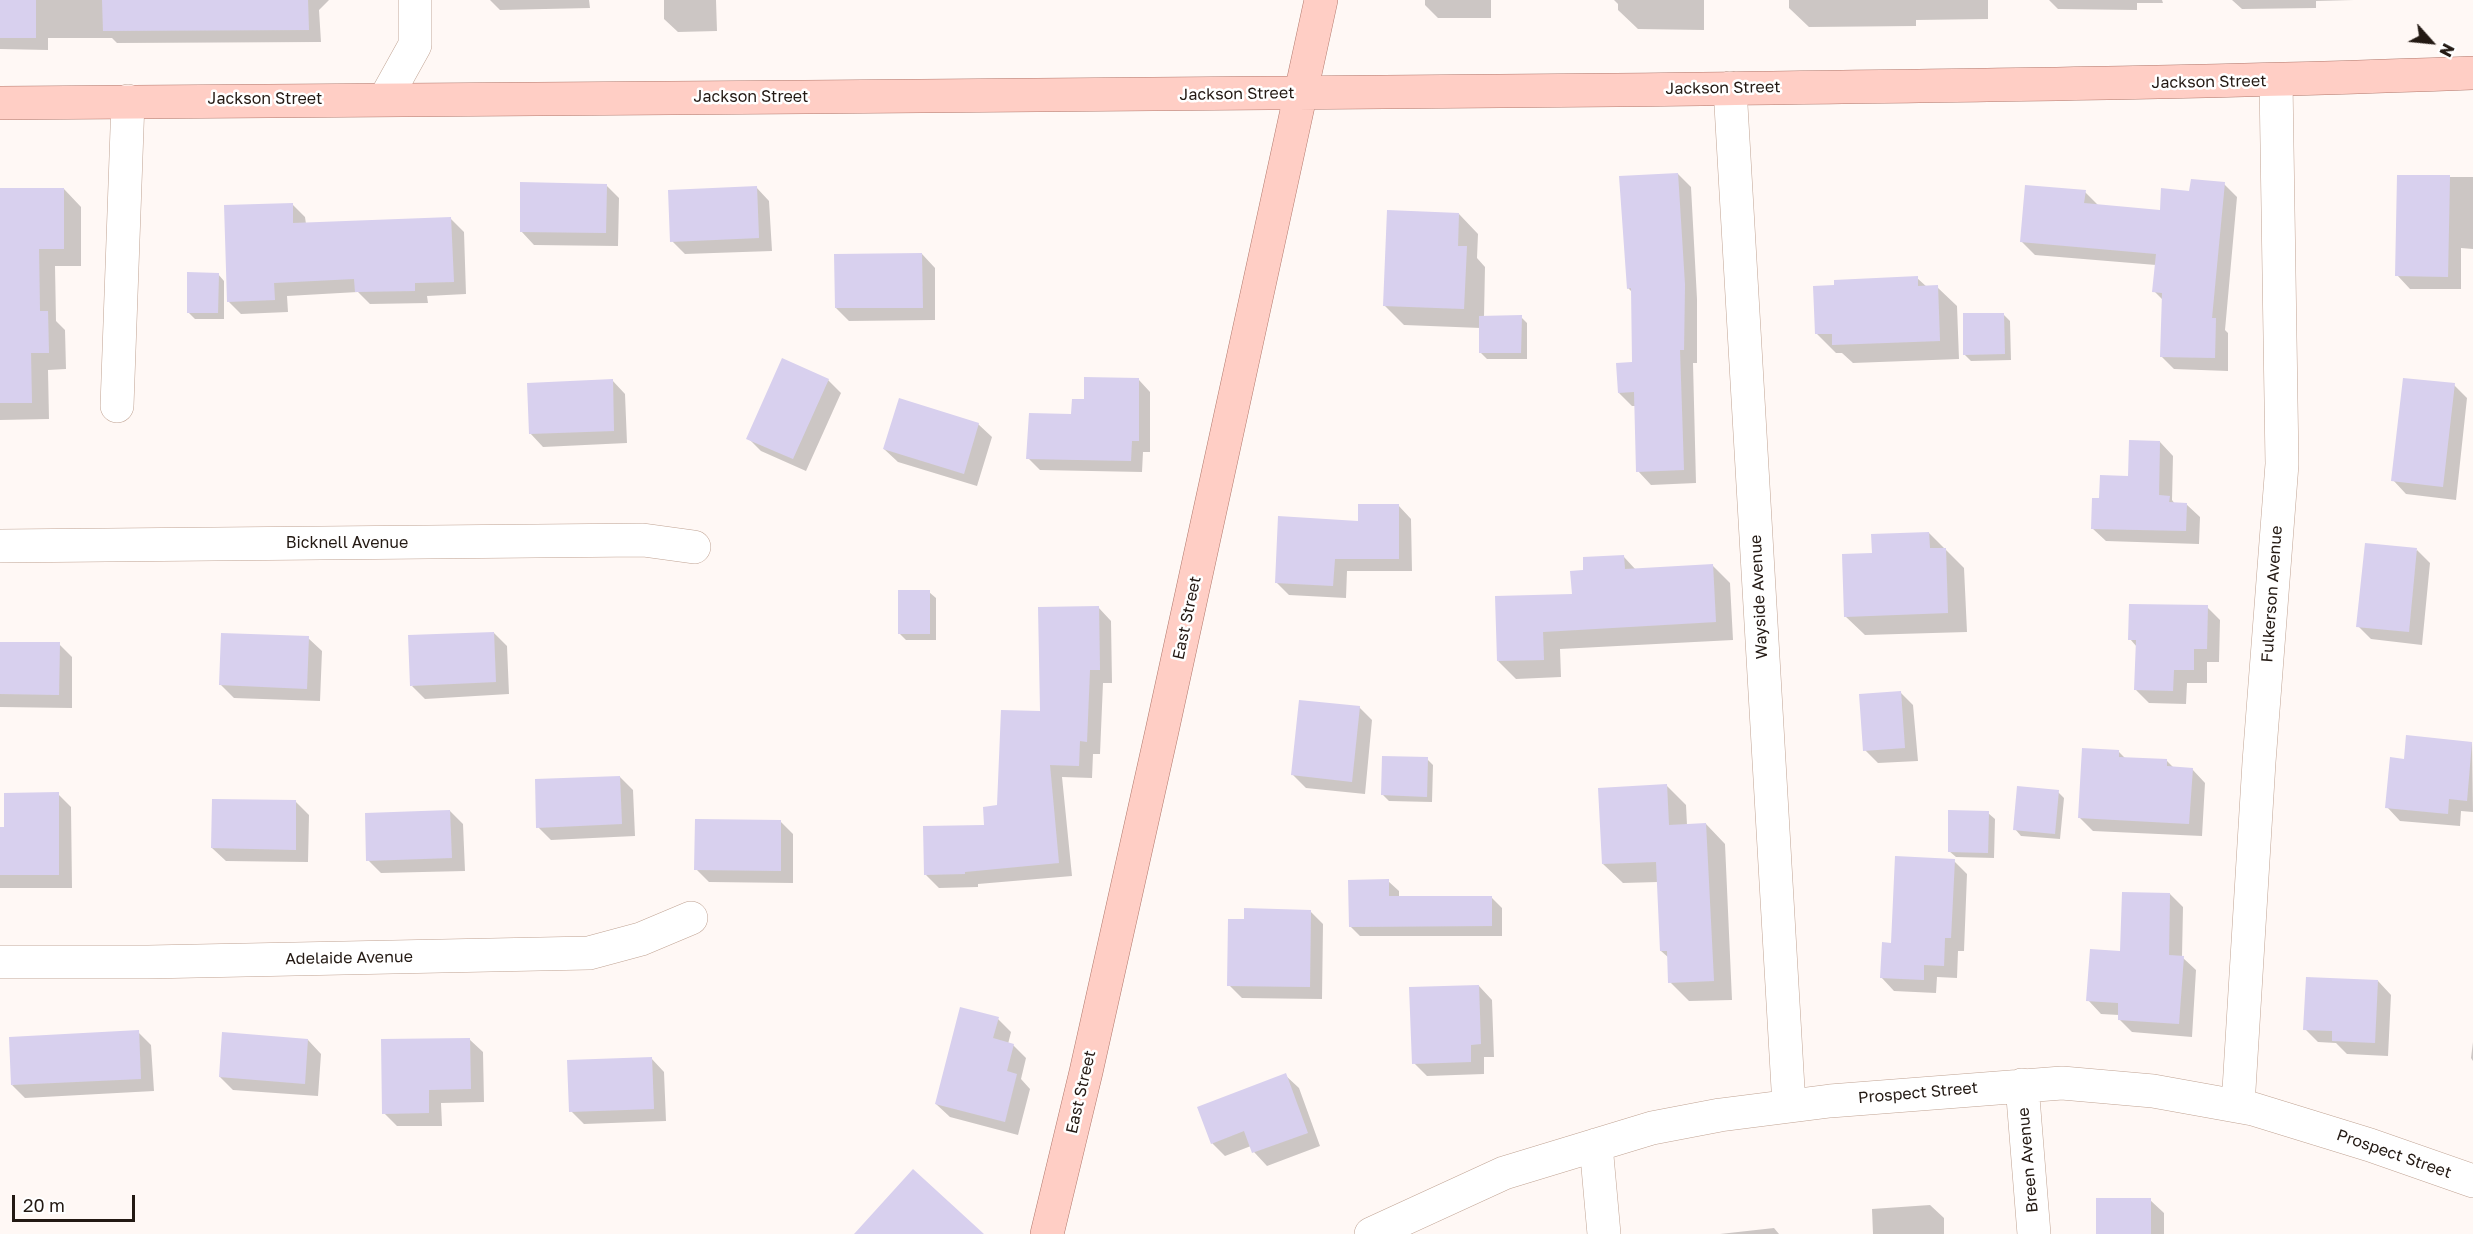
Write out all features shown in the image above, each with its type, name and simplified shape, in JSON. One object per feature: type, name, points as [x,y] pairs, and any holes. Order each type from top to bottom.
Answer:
[{"type":"main road","name":"East Street","points":[[1047,1234],[1107,981],[1321,0]]},
{"type":"main road","name":"Jackson Street","points":[[0,103],[1730,88],[2276,81],[2473,73]]},
{"type":"street","points":[[385,99],[415,45],[415,0]]},
{"type":"street","name":"Fulkerson Avenue","points":[[2238,1106],[2259,762],[2282,465],[2276,81]]},
{"type":"street","name":"Wayside Avenue","points":[[1730,88],[1789,1106]]},
{"type":"street","points":[[117,406],[128,102]]},
{"type":"street","name":"Bicknell Avenue","points":[[0,546],[643,540],[694,547]]},
{"type":"street","name":"Adelaide Avenue","points":[[0,962],[160,962],[590,953],[640,939],[691,918]]},
{"type":"street","name":"Prospect Street","points":[[1371,1234],[1504,1173],[1652,1128],[1720,1115],[1789,1106],[1913,1093],[2062,1083],[2153,1090],[2253,1109],[2370,1145],[2473,1181]]},
{"type":"street","name":"Breen Avenue","points":[[2022,1085],[2034,1234]]},
{"type":"street","points":[[1596,1145],[1604,1234]]},
{"type":"building","points":[[0,0],[36,0],[36,38],[0,38]]},
{"type":"building","points":[[102,0],[308,0],[309,30],[103,31]]},
{"type":"building","points":[[1678,173],[1685,285],[1684,350],[1680,350],[1684,470],[1636,472],[1634,392],[1618,393],[1616,363],[1632,362],[1631,288],[1627,289],[1619,176]]},
{"type":"building","points":[[2397,175],[2450,175],[2448,277],[2395,276]]},
{"type":"building","points":[[2191,179],[2225,182],[2212,318],[2216,318],[2215,358],[2160,357],[2162,293],[2152,292],[2156,254],[2020,242],[2025,185],[2086,190],[2084,203],[2160,210],[2161,188],[2189,191]]},
{"type":"building","points":[[520,182],[607,184],[606,233],[520,232]]},
{"type":"building","points":[[757,186],[759,238],[670,242],[668,190]]},
{"type":"building","points":[[0,188],[64,188],[64,249],[39,249],[40,311],[48,311],[49,353],[31,353],[32,403],[0,403]]},
{"type":"building","points":[[293,203],[293,223],[451,217],[454,282],[415,283],[415,291],[355,292],[354,279],[274,283],[275,300],[227,302],[224,205]]},
{"type":"building","points":[[1387,210],[1459,213],[1458,246],[1467,246],[1464,309],[1383,306]]},
{"type":"building","points":[[922,253],[923,308],[835,308],[834,254]]},
{"type":"building","points":[[187,272],[219,273],[218,313],[187,313]]},
{"type":"building","points":[[1918,276],[1918,286],[1938,285],[1940,341],[1832,345],[1832,334],[1815,334],[1813,286],[1834,285],[1834,280]]},
{"type":"building","points":[[1963,313],[2004,313],[2005,354],[1963,355]]},
{"type":"building","points":[[1522,315],[1521,353],[1479,353],[1479,316]]},
{"type":"building","points":[[782,358],[829,379],[793,459],[746,439]]},
{"type":"building","points":[[1084,377],[1139,378],[1139,441],[1132,441],[1131,461],[1026,459],[1029,413],[1071,414],[1072,399],[1084,399]]},
{"type":"building","points":[[2403,378],[2455,383],[2443,487],[2391,481]]},
{"type":"building","points":[[613,379],[614,431],[529,434],[527,383]]},
{"type":"building","points":[[899,398],[979,423],[964,474],[883,449]]},
{"type":"building","points":[[2129,440],[2160,441],[2159,495],[2170,496],[2169,502],[2187,503],[2186,531],[2091,529],[2092,498],[2099,498],[2100,475],[2128,476]]},
{"type":"building","points":[[1358,504],[1399,504],[1399,559],[1335,559],[1333,586],[1275,583],[1278,516],[1358,521]]},
{"type":"building","points":[[1929,532],[1930,548],[1946,548],[1948,613],[1844,617],[1842,554],[1872,553],[1871,534]]},
{"type":"building","points":[[2365,543],[2417,548],[2409,632],[2356,627]]},
{"type":"building","points":[[1624,555],[1625,569],[1713,564],[1716,622],[1543,632],[1544,660],[1497,661],[1495,596],[1572,594],[1570,571],[1583,570],[1583,557]]},
{"type":"building","points":[[898,590],[930,590],[930,634],[898,634]]},
{"type":"building","points":[[2129,604],[2208,605],[2207,649],[2194,649],[2194,670],[2174,670],[2173,691],[2134,690],[2136,640],[2128,640]]},
{"type":"building","points":[[1099,606],[1100,670],[1090,670],[1087,742],[1080,741],[1079,766],[1050,765],[1059,863],[965,872],[965,874],[924,875],[923,826],[984,825],[983,807],[997,805],[1001,710],[1040,711],[1038,607]]},
{"type":"building","points":[[494,632],[496,682],[410,686],[408,635]]},
{"type":"building","points":[[221,633],[309,636],[307,689],[219,685]]},
{"type":"building","points":[[0,642],[60,642],[59,695],[0,694]]},
{"type":"building","points":[[1901,691],[1905,748],[1863,751],[1859,694]]},
{"type":"building","points":[[1299,700],[1360,706],[1352,782],[1291,775]]},
{"type":"building","points":[[2406,735],[2472,742],[2467,801],[2449,799],[2448,814],[2385,808],[2390,757],[2404,759]]},
{"type":"building","points":[[2082,748],[2119,750],[2119,757],[2167,759],[2167,766],[2193,768],[2189,824],[2078,818]]},
{"type":"building","points":[[1382,756],[1428,757],[1427,797],[1381,795]]},
{"type":"building","points":[[620,776],[622,824],[536,828],[535,779]]},
{"type":"building","points":[[1667,784],[1669,825],[1706,823],[1714,981],[1668,983],[1667,951],[1660,951],[1656,862],[1602,864],[1598,788]]},
{"type":"building","points":[[2017,786],[2059,790],[2055,834],[2013,830]]},
{"type":"building","points":[[59,792],[59,875],[0,875],[0,827],[4,827],[4,793]]},
{"type":"building","points":[[212,799],[296,800],[296,850],[211,848]]},
{"type":"building","points":[[450,810],[452,858],[366,861],[365,813]]},
{"type":"building","points":[[1948,810],[1989,811],[1988,853],[1948,852]]},
{"type":"building","points":[[695,819],[781,820],[781,871],[694,870]]},
{"type":"building","points":[[1895,856],[1955,859],[1951,938],[1945,938],[1944,966],[1924,965],[1924,980],[1880,978],[1882,942],[1891,943]]},
{"type":"building","points":[[1389,879],[1389,896],[1492,896],[1492,926],[1349,927],[1348,880]]},
{"type":"building","points":[[2122,892],[2170,893],[2169,955],[2184,956],[2179,1024],[2118,1020],[2118,1003],[2086,1001],[2090,949],[2120,951]]},
{"type":"building","points":[[1244,908],[1311,910],[1310,987],[1227,986],[1228,919],[1244,919]]},
{"type":"building","points":[[2306,977],[2378,980],[2375,1043],[2332,1041],[2332,1031],[2303,1030]]},
{"type":"building","points":[[1479,985],[1481,1044],[1471,1045],[1471,1062],[1412,1064],[1409,987]]},
{"type":"building","points":[[960,1007],[999,1017],[993,1038],[1014,1044],[1007,1071],[1017,1074],[1005,1122],[935,1104]]},
{"type":"building","points":[[139,1030],[141,1079],[11,1085],[9,1037]]},
{"type":"building","points":[[222,1032],[308,1039],[305,1084],[219,1077]]},
{"type":"building","points":[[470,1038],[471,1089],[429,1090],[429,1113],[382,1114],[381,1039]]},
{"type":"building","points":[[652,1057],[654,1109],[569,1112],[567,1060]]},
{"type":"building","points":[[1286,1073],[1308,1133],[1252,1153],[1244,1131],[1211,1144],[1197,1107]]},
{"type":"building","points":[[913,1169],[984,1234],[854,1234]]},
{"type":"building","points":[[2096,1198],[2151,1198],[2151,1234],[2096,1234]]}]
